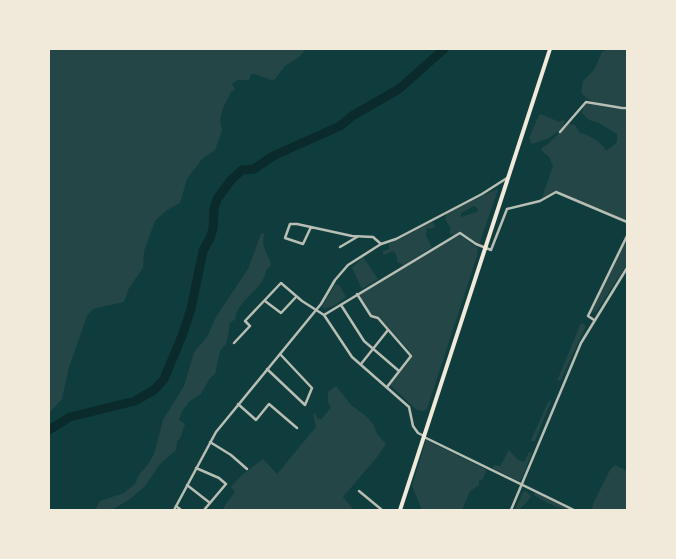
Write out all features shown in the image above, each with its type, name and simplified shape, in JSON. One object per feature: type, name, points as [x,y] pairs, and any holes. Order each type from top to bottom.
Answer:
[{"type":"main road","points":[[400,510],[550,49]]},
{"type":"street","points":[[560,132],[586,102],[627,108]]},
{"type":"street","points":[[174,510],[210,442],[238,404],[317,309],[338,276],[348,265],[381,244],[396,239],[482,194],[507,178]]},
{"type":"street","points":[[324,315],[460,233],[478,246],[488,249],[492,248],[507,209],[540,201],[556,192],[627,222]]},
{"type":"street","points":[[311,227],[303,244],[285,238],[290,224],[297,224],[358,236],[372,237],[381,244]]},
{"type":"street","points":[[340,247],[358,236]]},
{"type":"street","points":[[594,320],[588,316],[627,236]]},
{"type":"street","points":[[511,510],[523,484],[558,394],[581,343],[627,268]]},
{"type":"street","points":[[234,343],[250,326],[245,322],[281,283],[296,297],[317,309],[324,315],[348,352],[409,407],[413,426],[418,433],[574,510]]},
{"type":"street","points":[[358,294],[371,316],[378,318],[411,356],[387,387]]},
{"type":"street","points":[[265,301],[281,313],[296,297]]},
{"type":"street","points":[[341,304],[364,341],[399,370]]},
{"type":"street","points":[[361,364],[388,330]]},
{"type":"street","points":[[267,369],[305,405],[312,388],[280,354]]},
{"type":"street","points":[[238,404],[256,420],[269,404],[297,428]]},
{"type":"street","points":[[210,442],[231,455],[247,469]]},
{"type":"street","points":[[196,468],[219,478],[226,484],[204,510]]},
{"type":"street","points":[[188,485],[210,503]]},
{"type":"street","points":[[360,491],[382,510]]},
{"type":"street","points":[[176,506],[181,510]]},
{"type":"shaded area","points":[[49,49],[306,49],[299,57],[285,66],[275,79],[272,80],[251,74],[249,80],[237,80],[232,84],[235,90],[231,92],[223,108],[220,120],[222,131],[215,150],[202,159],[187,179],[180,203],[167,210],[155,221],[144,251],[143,268],[129,288],[124,302],[93,309],[87,316],[69,367],[62,399],[49,413]]},
{"type":"shaded area","points":[[608,49],[627,50],[627,105],[608,106],[595,103],[581,92],[583,81],[594,70],[602,52]]},
{"type":"shaded area","points":[[588,103],[616,109],[627,109],[627,221],[556,191],[542,198],[553,166],[549,157],[541,150],[569,124],[575,125],[580,133],[595,139],[606,151],[617,142],[617,134],[599,123],[589,120],[582,113],[584,106]]},
{"type":"shaded area","points":[[541,114],[559,122],[564,119],[565,122],[560,130],[549,138],[532,144],[529,138],[539,115]]},
{"type":"shaded area","points":[[497,189],[498,190],[480,243],[477,243],[463,233],[454,235],[450,234],[450,227],[445,219],[447,213]],"holes":[[[474,206],[478,209],[477,212],[461,217],[461,213]]]},
{"type":"shaded area","points":[[430,223],[434,223],[435,227],[432,229],[427,228],[426,236],[432,247],[404,265],[397,262],[397,257],[394,251],[383,255],[383,251],[389,249],[389,244]]},
{"type":"shaded area","points":[[264,233],[263,244],[271,264],[270,267],[266,270],[264,277],[256,289],[240,307],[235,320],[230,322],[226,344],[220,351],[215,374],[210,378],[201,394],[190,401],[182,411],[179,420],[185,424],[181,436],[177,442],[176,450],[160,464],[145,486],[130,499],[112,510],[95,510],[100,501],[124,493],[135,484],[138,476],[149,463],[154,454],[163,420],[184,386],[194,352],[207,337],[216,317],[248,269],[261,234]]},
{"type":"shaded area","points":[[459,235],[478,248],[477,256],[427,409],[423,411],[417,410],[390,385],[413,355],[379,317],[371,315],[359,294]]},
{"type":"shaded area","points":[[627,238],[627,264],[596,312],[591,313]]},
{"type":"shaded area","points":[[363,257],[378,279],[362,289],[352,268]]},
{"type":"shaded area","points":[[335,284],[339,285],[346,297],[335,305],[324,309],[322,307]]},
{"type":"shaded area","points":[[582,323],[586,326],[561,380],[557,381],[580,325]]},
{"type":"shaded area","points":[[336,386],[351,405],[366,416],[373,424],[377,434],[386,444],[377,457],[343,497],[354,510],[223,510],[235,491],[231,487],[242,475],[263,459],[277,474],[316,427],[313,414],[315,413],[317,418],[321,420],[331,407],[328,403],[328,392]]},
{"type":"shaded area","points":[[552,399],[535,441],[532,441],[531,440],[548,402]]},
{"type":"shaded area","points":[[426,440],[485,469],[486,472],[482,480],[479,480],[479,485],[470,491],[462,510],[422,510],[412,486]]},
{"type":"shaded area","points":[[509,450],[518,460],[524,462],[529,452],[532,452],[522,478],[519,481],[494,469],[493,467],[495,465],[500,466]]},
{"type":"shaded area","points":[[615,465],[627,471],[627,510],[592,510],[593,504],[610,470]]},
{"type":"shaded area","points":[[526,491],[531,496],[530,498],[519,510],[515,510],[523,492]]},
{"type":"shaded area","points":[[535,492],[571,510],[557,507],[547,502],[534,495]]},
{"type":"waterway","points":[[49,430],[70,417],[135,401],[154,390],[164,379],[182,336],[191,309],[203,251],[213,229],[214,209],[217,199],[231,180],[242,170],[254,169],[273,156],[340,126],[352,116],[399,89],[444,49]]}]
